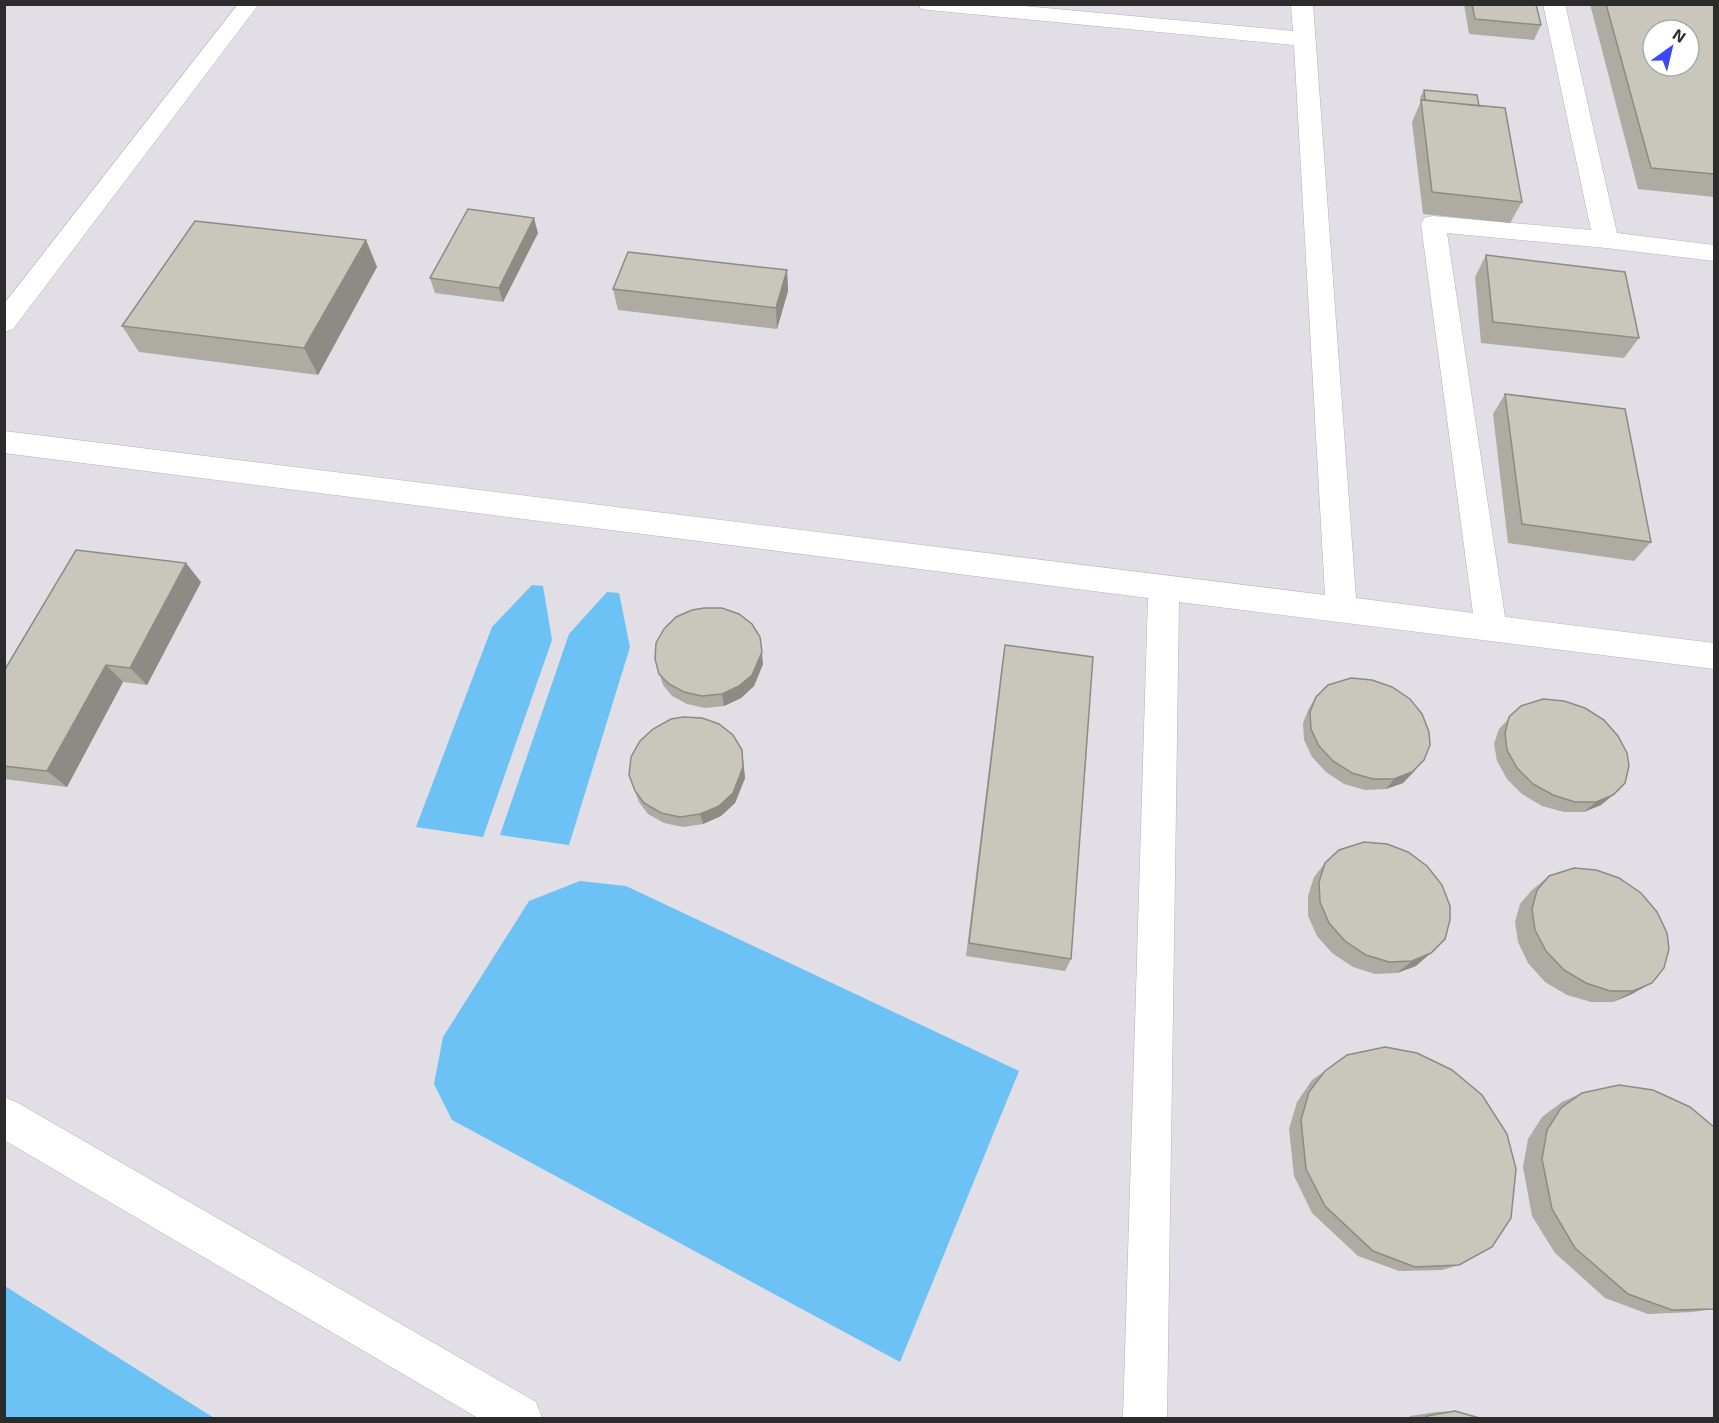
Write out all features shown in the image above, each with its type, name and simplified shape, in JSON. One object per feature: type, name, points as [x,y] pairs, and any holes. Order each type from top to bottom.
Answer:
[{"type":"lane","points":[[4,323],[249,4]]},
{"type":"lane","points":[[929,4],[1304,39]]},
{"type":"lane","points":[[1302,4],[1341,609]]},
{"type":"lane","points":[[1554,4],[1606,240]]},
{"type":"lane","points":[[1491,628],[1433,224],[1606,240],[1714,253]]},
{"type":"lane","points":[[4,442],[1714,656]]},
{"type":"lane","points":[[1145,1419],[1164,587]]},
{"type":"lane","points":[[4,1117],[520,1419]]},
{"type":"shaded area","points":[[4,5],[1714,5],[1714,1418],[199,1418],[5,1297]]},
{"type":"water","points":[[532,585],[543,586],[552,640],[483,837],[416,827],[492,627]]},
{"type":"water","points":[[607,592],[619,593],[630,647],[569,845],[500,835],[569,634]]},
{"type":"water","points":[[580,881],[626,886],[1019,1071],[900,1362],[452,1120],[434,1084],[443,1037],[529,901]]},
{"type":"water","points":[[4,1286],[8,1288],[214,1418],[5,1418]]},
{"type":"building","points":[[1472,4],[1536,4],[1541,25],[1475,19]]},
{"type":"building","points":[[1606,4],[1714,4],[1714,174],[1651,168]]},
{"type":"building","points":[[1424,90],[1477,95],[1479,106],[1425,100]]},
{"type":"building","points":[[1421,100],[1505,108],[1522,202],[1432,192]]},
{"type":"building","points":[[468,209],[534,218],[499,288],[430,278]]},
{"type":"building","points":[[195,221],[366,240],[304,348],[122,326]]},
{"type":"building","points":[[628,252],[787,270],[776,308],[613,289]]},
{"type":"building","points":[[1486,255],[1625,272],[1639,338],[1493,322]]},
{"type":"building","points":[[1505,394],[1625,409],[1651,542],[1522,524]]},
{"type":"building","points":[[76,550],[186,563],[130,668],[106,665],[47,771],[4,766],[4,671]]},
{"type":"building","points":[[704,608],[722,608],[739,614],[752,624],[760,637],[762,652],[752,675],[739,686],[722,694],[702,696],[684,692],[669,684],[659,674],[655,659],[656,643],[664,629],[676,617]]},
{"type":"building","points":[[1005,645],[1093,657],[1071,959],[969,943]]},
{"type":"building","points":[[1351,678],[1372,680],[1392,687],[1410,699],[1422,714],[1429,732],[1430,745],[1424,760],[1412,772],[1394,779],[1373,779],[1352,773],[1333,761],[1319,746],[1311,729],[1310,712],[1316,697],[1328,685]]},
{"type":"building","points":[[1543,699],[1564,701],[1585,708],[1604,720],[1618,736],[1627,753],[1629,766],[1625,783],[1613,795],[1596,802],[1575,802],[1553,795],[1533,784],[1517,768],[1507,750],[1505,733],[1509,717],[1521,706]]},
{"type":"building","points":[[702,718],[719,724],[733,735],[742,750],[743,767],[733,793],[719,806],[700,814],[680,817],[661,813],[644,803],[635,791],[629,775],[631,757],[640,741],[653,729],[671,719]]},
{"type":"building","points":[[1364,842],[1387,844],[1408,852],[1427,866],[1442,885],[1450,906],[1450,920],[1445,939],[1431,953],[1412,961],[1389,962],[1366,955],[1345,941],[1329,923],[1320,902],[1319,882],[1325,863],[1339,850]]},
{"type":"building","points":[[1574,868],[1596,870],[1619,878],[1641,893],[1657,912],[1667,933],[1669,949],[1664,968],[1652,983],[1633,991],[1610,991],[1586,983],[1564,970],[1546,951],[1535,930],[1532,909],[1537,890],[1549,876]]},
{"type":"building","points":[[1385,1047],[1417,1053],[1452,1070],[1482,1095],[1507,1134],[1516,1169],[1511,1218],[1492,1247],[1459,1265],[1415,1267],[1373,1251],[1325,1206],[1306,1169],[1301,1120],[1309,1092],[1325,1071],[1347,1055]]},
{"type":"building","points":[[1619,1085],[1653,1090],[1690,1107],[1714,1127],[1714,1309],[1672,1310],[1628,1294],[1575,1248],[1552,1209],[1542,1159],[1547,1130],[1561,1108],[1582,1093]]},
{"type":"building","points":[[1455,1411],[1483,1419],[1423,1419],[1427,1416]]}]
